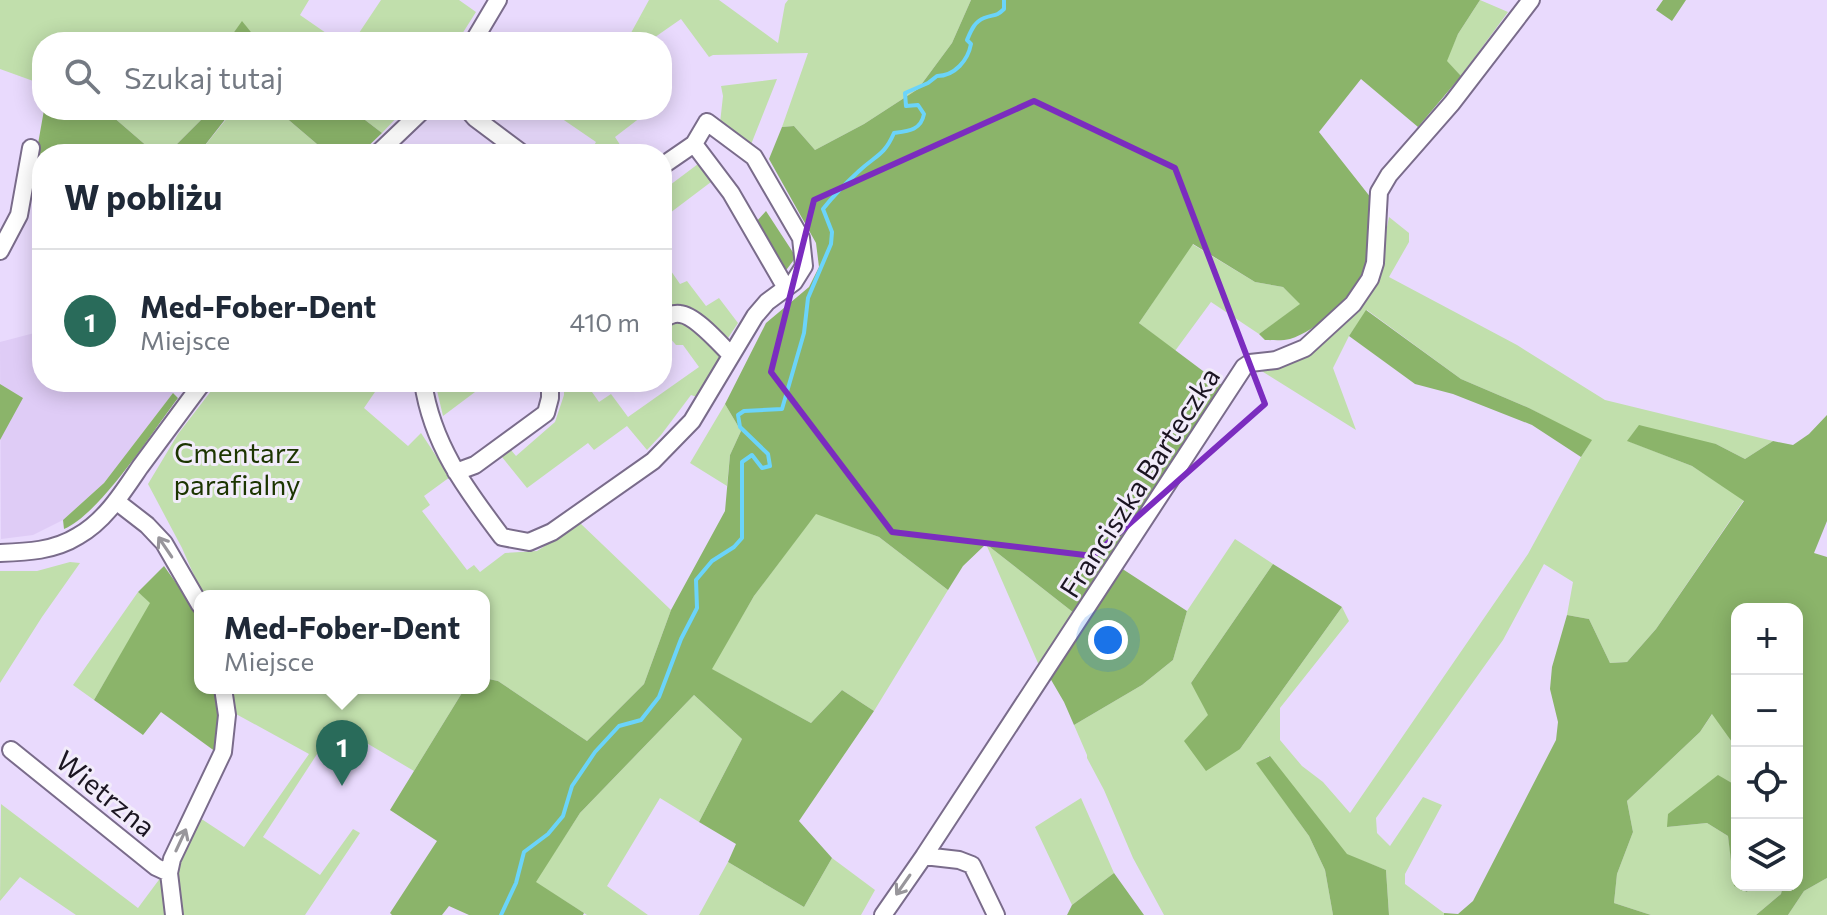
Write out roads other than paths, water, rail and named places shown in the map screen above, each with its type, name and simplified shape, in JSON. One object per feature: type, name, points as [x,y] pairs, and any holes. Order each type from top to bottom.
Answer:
[{"type":"street","points":[[479,32],[498,0]]},
{"type":"street","name":"Franciszka Barteczka","points":[[883,915],[1244,367],[1250,363],[1276,360],[1305,348],[1353,304],[1370,279],[1375,263],[1379,192],[1384,183],[1452,103],[1531,0]]},
{"type":"street","points":[[387,144],[413,120]]},
{"type":"street","points":[[478,120],[510,144]]},
{"type":"street","points":[[425,392],[432,423],[443,450],[464,487],[502,537],[529,542],[552,532],[653,461],[692,421],[755,316],[767,302],[794,282],[804,266],[801,238],[754,157],[707,122],[694,144],[672,159]]},
{"type":"street","points":[[694,144],[731,193],[786,288]]},
{"type":"street","points":[[0,251],[19,215],[31,148]]},
{"type":"street","points":[[672,314],[691,317],[731,355]]},
{"type":"street","points":[[0,553],[33,552],[53,547],[78,537],[91,527],[116,501],[196,392]]},
{"type":"street","points":[[456,472],[475,465],[546,413],[550,392]]},
{"type":"street","points":[[116,501],[164,543],[194,595]]},
{"type":"street","points":[[174,915],[169,873],[172,859],[223,752],[227,715],[224,694]]},
{"type":"street","name":"Wietrzna","points":[[11,750],[156,867],[169,873]]},
{"type":"street","points":[[924,856],[959,860],[972,865],[996,915]]},
{"type":"waterway","points":[[501,915],[516,883],[524,852],[548,834],[563,816],[572,786],[595,752],[619,726],[641,720],[659,697],[681,639],[697,608],[696,580],[712,561],[742,538],[742,462],[752,455],[762,468],[770,466],[768,454],[740,427],[738,415],[744,411],[782,409],[804,333],[808,298],[831,244],[832,232],[823,209],[849,180],[883,151],[894,133],[917,127],[924,114],[918,105],[906,106],[905,93],[960,66],[969,50],[971,44],[967,40],[973,27],[1001,12],[1004,0]]},
{"type":"place","name":"Med-Fober-Dent","points":[[342,786]]},
{"type":"park label","name":"Cmentarz parafialny","points":[[237,468]]}]
